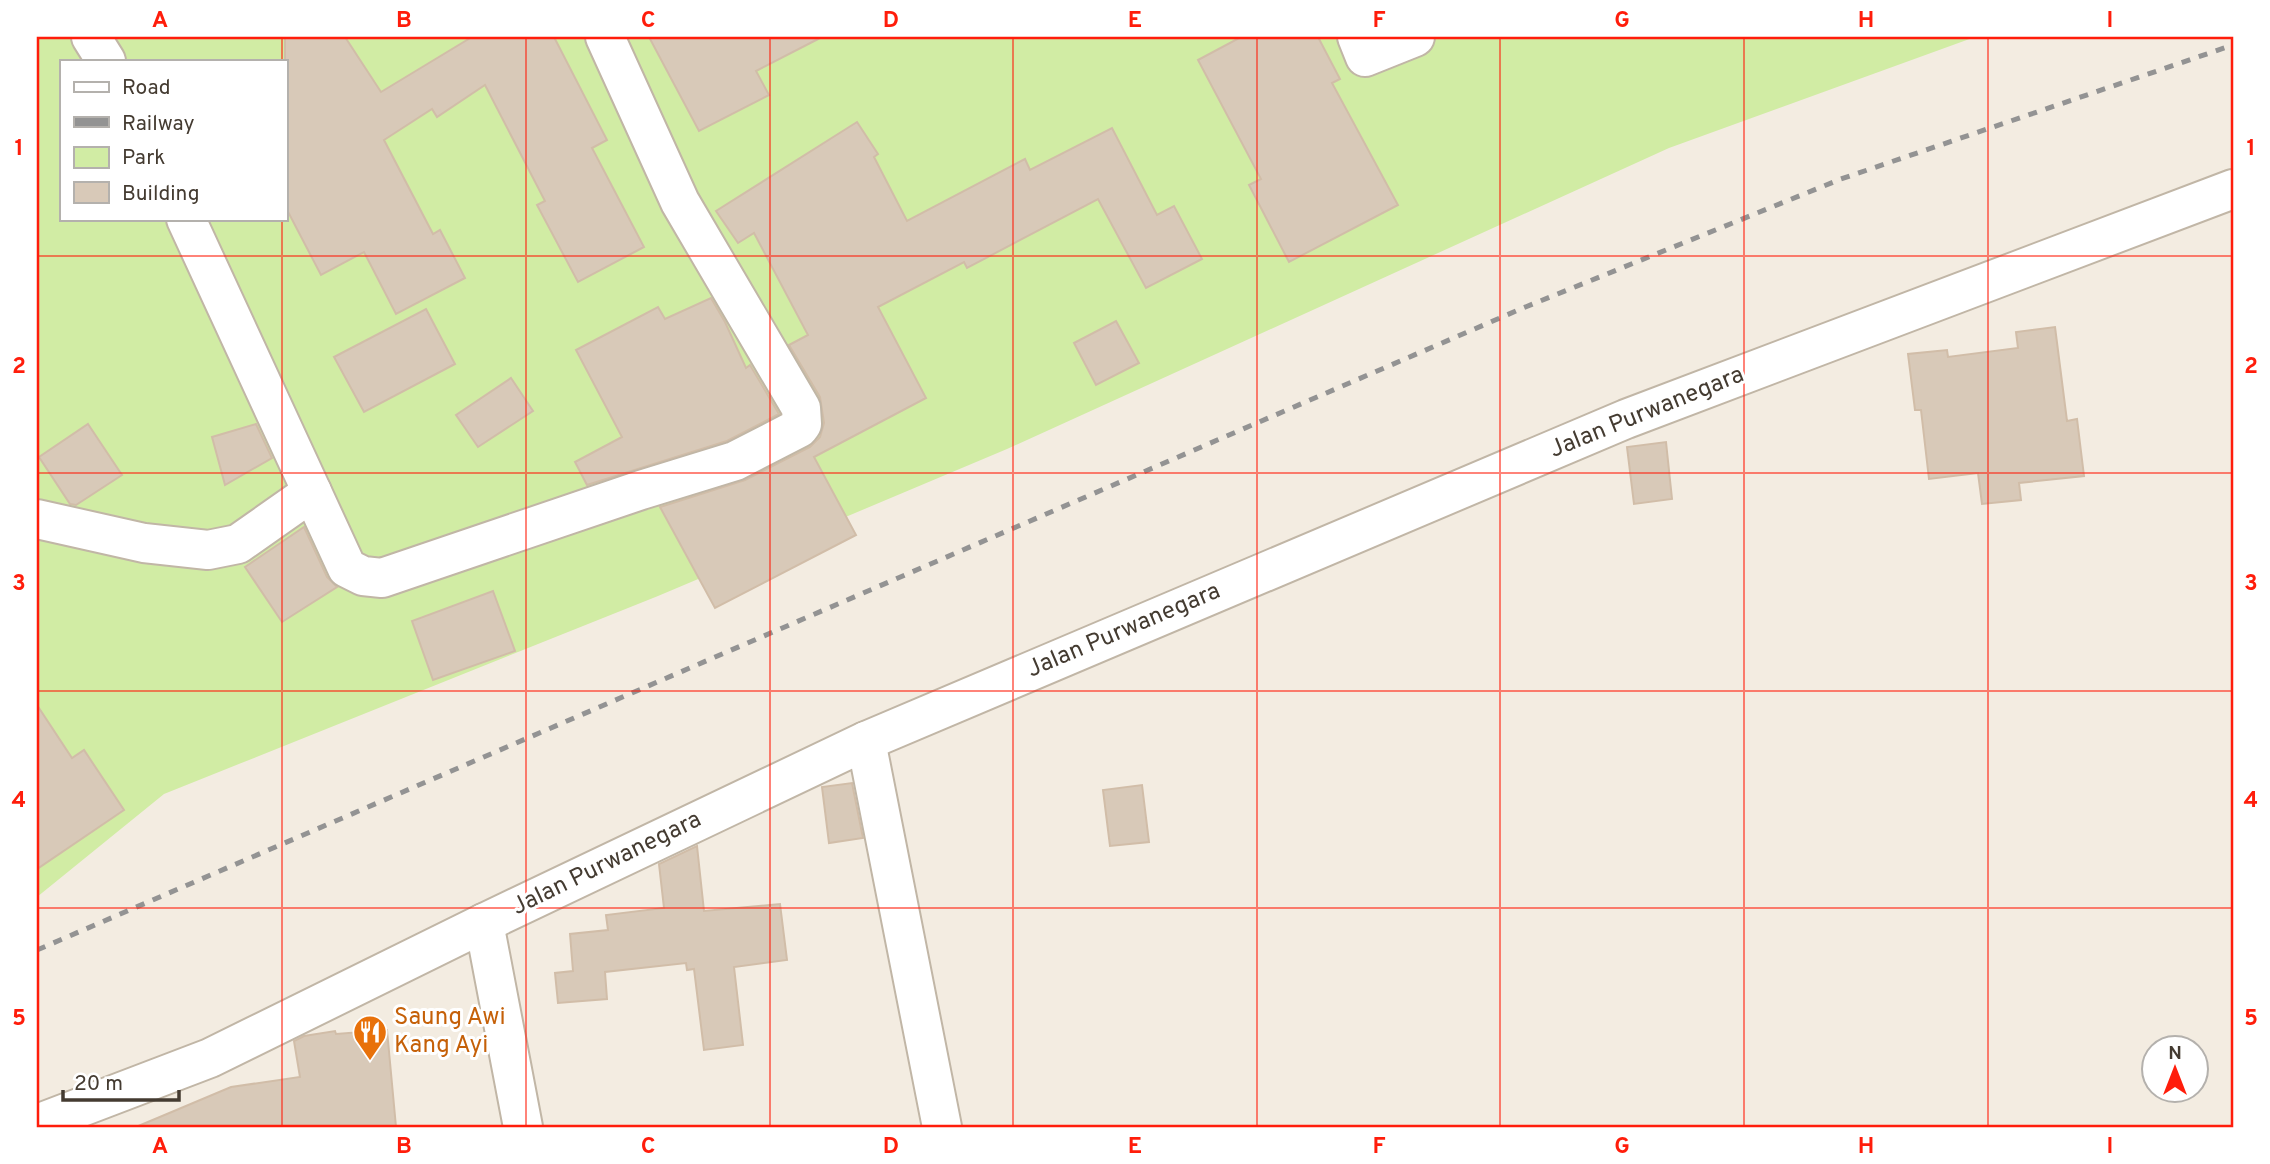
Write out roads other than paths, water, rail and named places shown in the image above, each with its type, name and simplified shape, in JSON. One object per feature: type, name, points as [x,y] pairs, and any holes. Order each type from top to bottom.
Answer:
[{"type":"street","points":[[91,37],[105,60]]},
{"type":"street","points":[[186,220],[346,568],[363,576],[382,578],[640,490],[735,461],[799,428],[803,419],[801,408],[680,201],[605,37]]},
{"type":"street","points":[[1357,37],[1365,57],[1415,37]]},
{"type":"street","name":"Jalan Purwanegara","points":[[37,1124],[210,1058],[484,923],[866,741],[1626,419],[2233,189]]},
{"type":"street","points":[[37,520],[144,543],[208,550],[237,544],[312,492]]},
{"type":"street","points":[[866,741],[942,1127]]},
{"type":"street","points":[[484,923],[523,1127]]},
{"type":"railway","points":[[37,950],[1523,308],[1841,179],[2233,45]]},
{"type":"place","name":"Saung Awi Kang Ayi","points":[[370,1062]]}]
